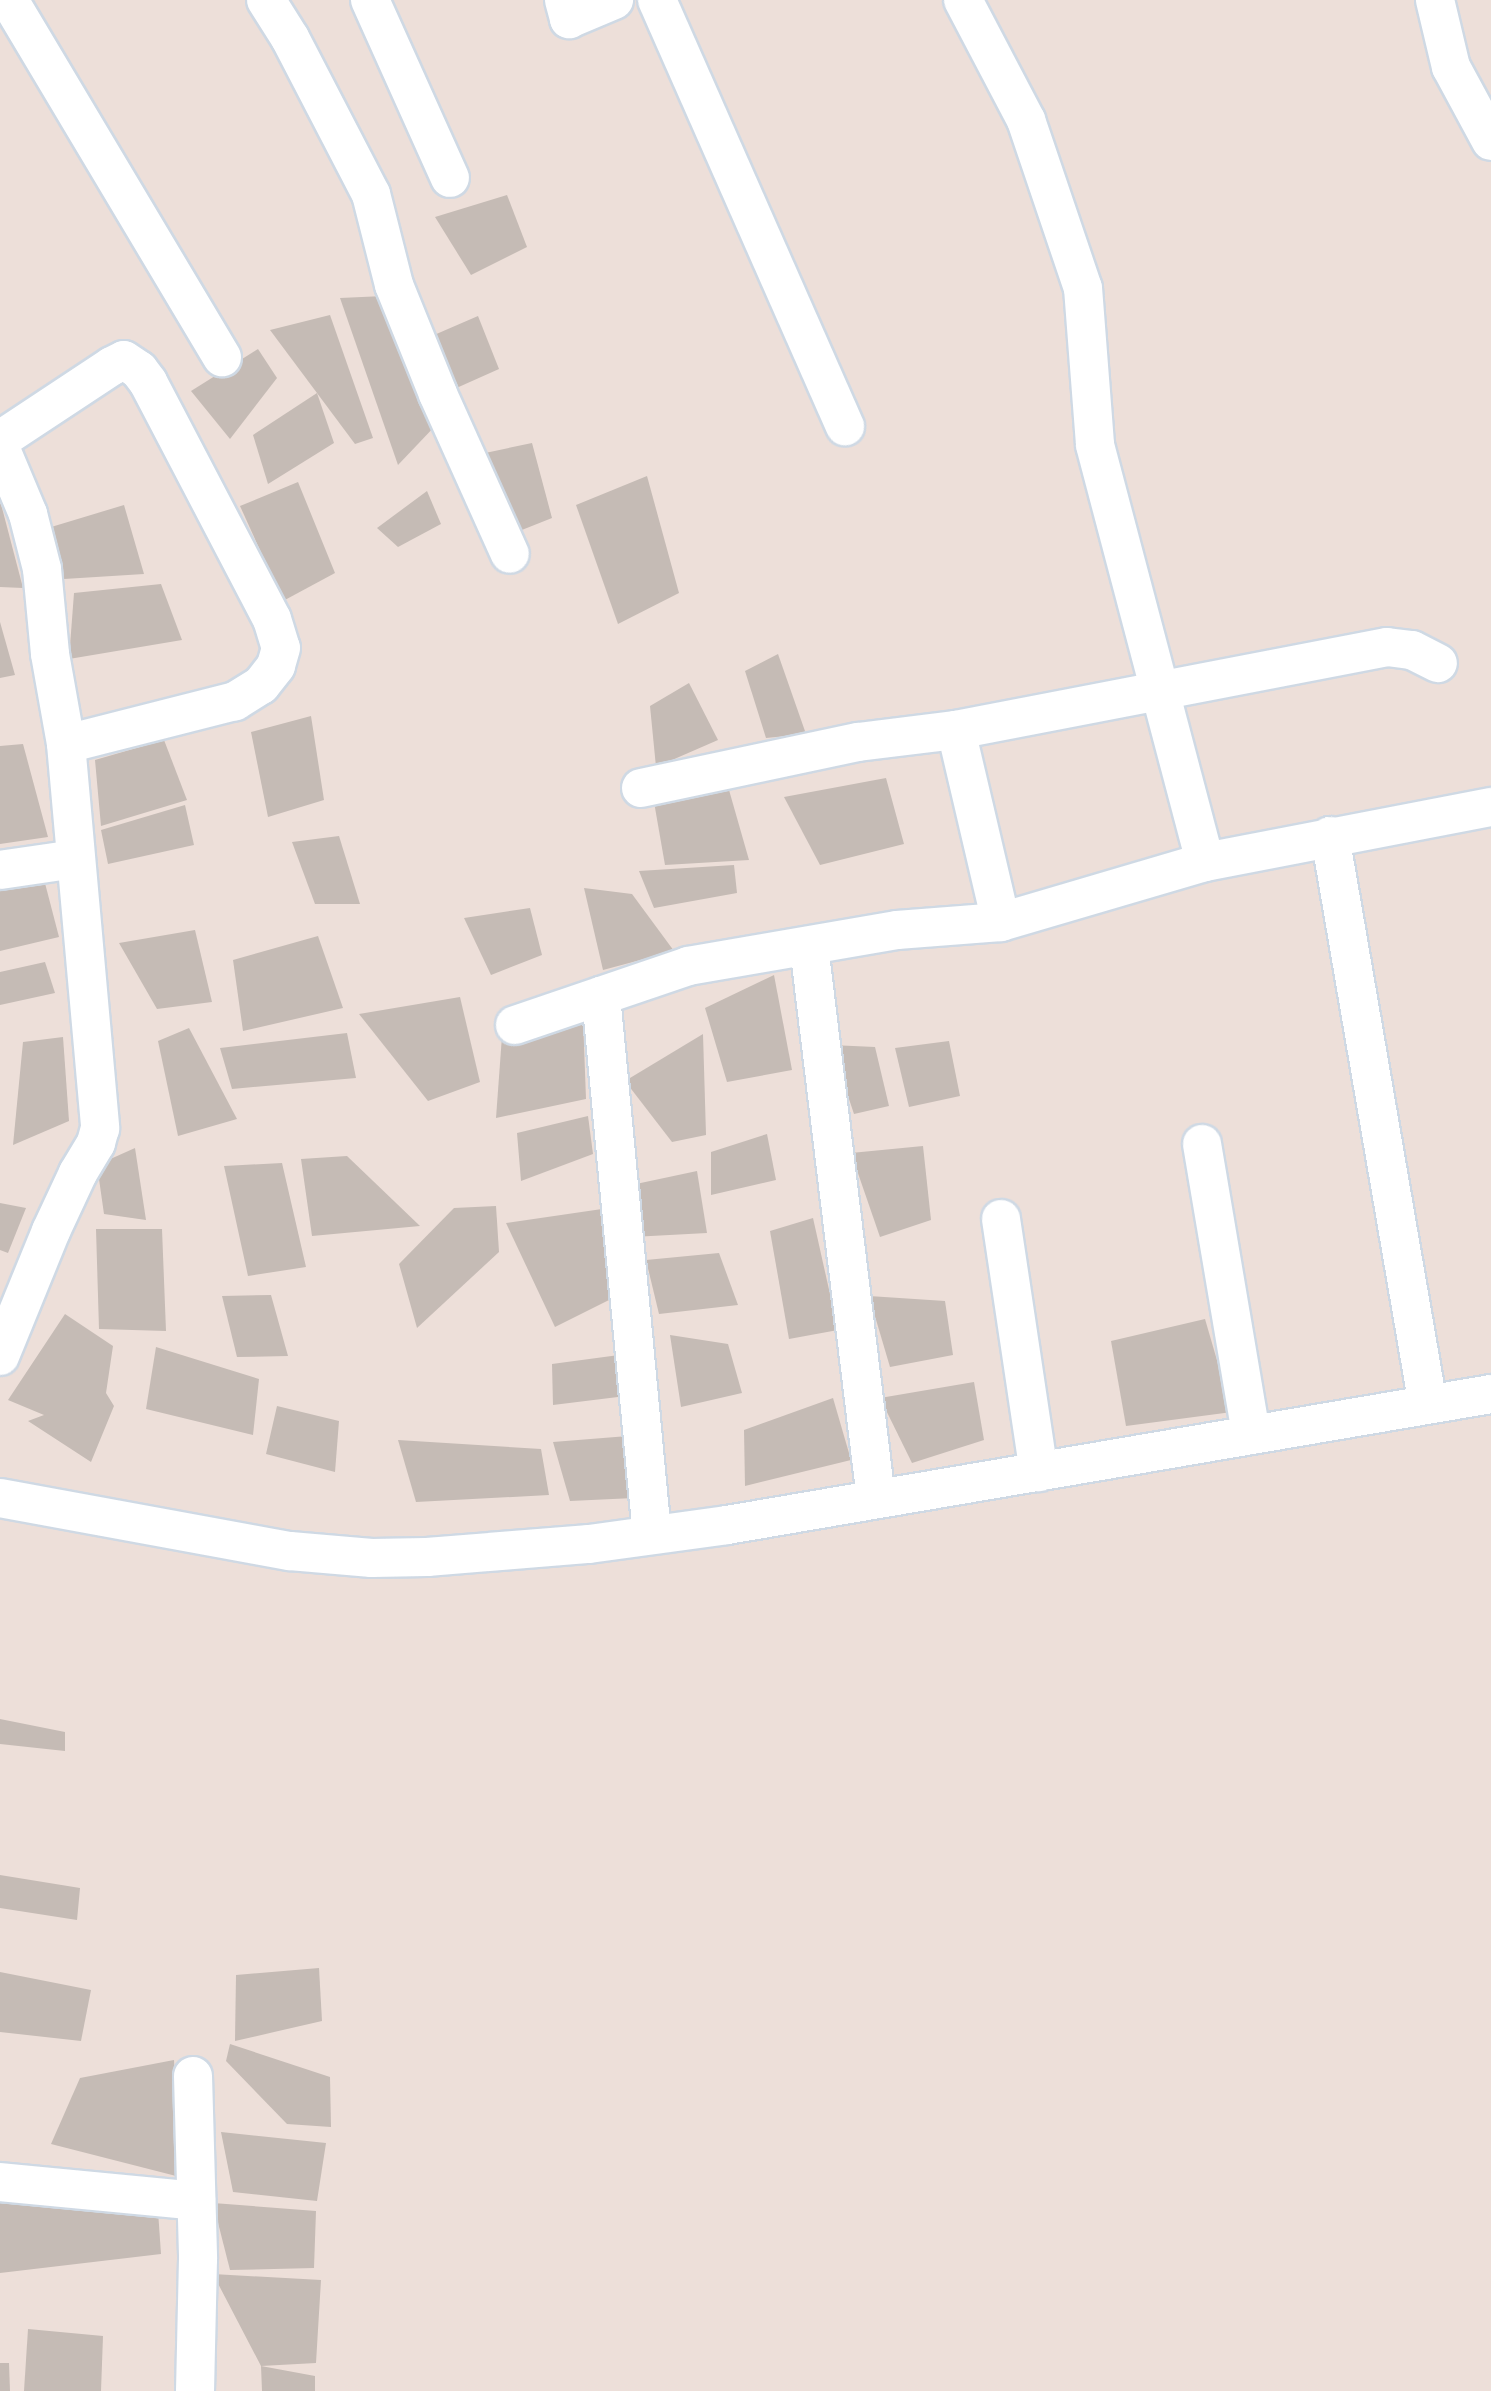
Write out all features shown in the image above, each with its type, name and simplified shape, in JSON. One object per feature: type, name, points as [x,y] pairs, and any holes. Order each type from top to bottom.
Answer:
[{"type":"street","points":[[9,0],[222,356]]},
{"type":"street","points":[[266,0],[290,38],[372,194],[394,285],[438,394],[509,554]]},
{"type":"street","points":[[370,0],[450,178]]},
{"type":"street","points":[[564,0],[569,19],[614,0]]},
{"type":"street","points":[[657,0],[845,426]]},
{"type":"street","points":[[963,0],[1027,120],[1083,288],[1095,445],[1205,862]]},
{"type":"street","points":[[1435,0],[1451,67],[1491,141]]},
{"type":"street","points":[[0,440],[112,366],[124,360],[139,370],[148,382],[272,618],[281,648],[276,666],[261,685],[235,701],[66,744]]},
{"type":"street","points":[[0,447],[28,514],[42,569],[50,654],[66,744],[100,1128],[96,1143],[78,1173],[51,1231],[0,1356]]},
{"type":"street","points":[[641,788],[858,742],[956,730],[1387,647],[1412,650],[1438,663]]},
{"type":"street","points":[[956,730],[1001,922]]},
{"type":"street","points":[[515,1025],[688,966],[897,930],[1001,922],[1205,862],[1491,807]]},
{"type":"street","points":[[1330,836],[1428,1405]]},
{"type":"street","points":[[0,870],[75,859]]},
{"type":"street","points":[[809,946],[876,1499]]},
{"type":"street","points":[[600,996],[652,1535]]},
{"type":"street","points":[[1202,1144],[1251,1435]]},
{"type":"street","points":[[1002,1219],[1039,1472]]},
{"type":"street","points":[[0,1498],[290,1550],[372,1558],[589,1544],[1039,1472],[1491,1394]]},
{"type":"street","points":[[193,2076],[196,2201],[195,2391]]},
{"type":"street","points":[[0,2182],[196,2201]]},
{"type":"building","points":[[507,195],[527,247],[471,275],[435,217]]},
{"type":"building","points":[[384,296],[437,424],[398,465],[340,298]]},
{"type":"building","points":[[330,315],[373,438],[355,444],[270,330]]},
{"type":"building","points":[[478,316],[499,369],[443,394],[411,345]]},
{"type":"building","points":[[258,349],[277,378],[230,439],[191,391]]},
{"type":"building","points":[[317,393],[334,443],[268,484],[253,435]]},
{"type":"building","points":[[532,443],[552,518],[499,539],[471,456]]},
{"type":"building","points":[[647,476],[679,593],[618,624],[576,505]]},
{"type":"building","points":[[298,482],[335,573],[283,601],[240,506]]},
{"type":"building","points":[[427,491],[441,524],[398,547],[377,528]]},
{"type":"building","points":[[1,504],[23,588],[0,587]]},
{"type":"building","points":[[124,505],[144,574],[48,580],[38,531]]},
{"type":"building","points":[[161,584],[182,640],[69,659],[74,593]]},
{"type":"building","points":[[0,622],[15,675],[0,678]]},
{"type":"building","points":[[778,654],[806,734],[766,738],[745,671]]},
{"type":"building","points":[[689,683],[718,740],[656,767],[650,706]]},
{"type":"building","points":[[311,716],[324,800],[268,817],[251,732]]},
{"type":"building","points":[[164,740],[187,800],[101,826],[95,760]]},
{"type":"building","points":[[23,744],[48,837],[0,844],[0,746]]},
{"type":"building","points":[[886,778],[904,844],[820,865],[784,797]]},
{"type":"building","points":[[727,783],[749,860],[665,865],[654,802]]},
{"type":"building","points":[[185,805],[194,845],[108,864],[101,830]]},
{"type":"building","points":[[339,836],[360,904],[315,904],[292,842]]},
{"type":"building","points":[[40,864],[59,937],[0,951],[0,871]]},
{"type":"building","points":[[734,865],[737,893],[654,908],[639,871]]},
{"type":"building","points":[[584,888],[632,894],[674,951],[603,970]]},
{"type":"building","points":[[530,908],[542,955],[491,975],[464,918]]},
{"type":"building","points":[[195,930],[212,1002],[157,1009],[119,943]]},
{"type":"building","points":[[318,936],[343,1008],[243,1031],[233,960]]},
{"type":"building","points":[[45,962],[55,993],[0,1005],[0,972]]},
{"type":"building","points":[[774,975],[792,1070],[727,1082],[705,1008]]},
{"type":"building","points":[[460,997],[480,1082],[428,1101],[359,1014]]},
{"type":"building","points":[[583,1018],[586,1099],[496,1118],[502,1036]]},
{"type":"building","points":[[189,1028],[237,1119],[178,1136],[158,1041]]},
{"type":"building","points":[[347,1033],[356,1078],[232,1089],[220,1048]]},
{"type":"building","points":[[703,1034],[706,1135],[672,1142],[625,1081]]},
{"type":"building","points":[[63,1037],[69,1121],[13,1145],[23,1042]]},
{"type":"building","points":[[949,1041],[960,1096],[909,1107],[895,1048]]},
{"type":"building","points":[[831,1045],[875,1047],[889,1106],[854,1114]]},
{"type":"building","points":[[588,1116],[593,1154],[521,1181],[517,1133]]},
{"type":"building","points":[[767,1134],[776,1180],[711,1195],[711,1152]]},
{"type":"building","points":[[923,1146],[931,1220],[880,1237],[851,1153]]},
{"type":"building","points":[[135,1148],[146,1220],[104,1214],[97,1165]]},
{"type":"building","points":[[347,1156],[420,1226],[312,1236],[301,1159]]},
{"type":"building","points":[[282,1163],[306,1267],[248,1276],[224,1166]]},
{"type":"building","points":[[697,1171],[707,1233],[632,1237],[636,1184]]},
{"type":"building","points":[[0,1203],[26,1208],[8,1253],[0,1250]]},
{"type":"building","points":[[496,1206],[499,1252],[417,1328],[399,1264],[454,1208]]},
{"type":"building","points":[[602,1209],[625,1292],[555,1327],[506,1223]]},
{"type":"building","points":[[813,1218],[838,1330],[789,1339],[770,1231]]},
{"type":"building","points":[[96,1229],[162,1229],[166,1331],[99,1329]]},
{"type":"building","points":[[719,1253],[738,1305],[659,1314],[646,1260]]},
{"type":"building","points":[[271,1295],[288,1356],[237,1357],[222,1296]]},
{"type":"building","points":[[869,1296],[945,1301],[953,1355],[890,1367]]},
{"type":"building","points":[[65,1314],[113,1346],[106,1393],[114,1406],[91,1462],[28,1421],[44,1415],[8,1400]]},
{"type":"building","points":[[1205,1319],[1232,1412],[1126,1426],[1111,1341]]},
{"type":"building","points":[[670,1335],[728,1344],[742,1393],[681,1407]]},
{"type":"building","points":[[156,1347],[259,1379],[253,1435],[146,1409]]},
{"type":"building","points":[[619,1355],[626,1396],[553,1405],[552,1364]]},
{"type":"building","points":[[974,1382],[984,1440],[912,1463],[880,1398]]},
{"type":"building","points":[[833,1398],[851,1460],[745,1486],[744,1430]]},
{"type":"building","points":[[277,1406],[339,1421],[335,1472],[266,1454]]},
{"type":"building","points":[[628,1436],[634,1498],[570,1501],[553,1442]]},
{"type":"building","points":[[398,1440],[541,1449],[549,1495],[416,1502]]},
{"type":"building","points":[[0,1719],[65,1732],[65,1751],[0,1744]]},
{"type":"building","points":[[0,1875],[80,1888],[77,1920],[0,1908]]},
{"type":"building","points":[[319,1968],[322,2021],[235,2041],[236,1975]]},
{"type":"building","points":[[0,1972],[91,1990],[81,2041],[0,2032]]},
{"type":"building","points":[[230,2044],[330,2077],[331,2127],[287,2124],[226,2061]]},
{"type":"building","points":[[174,2060],[180,2177],[51,2144],[80,2078]]},
{"type":"building","points":[[221,2132],[326,2143],[317,2201],[233,2192]]},
{"type":"building","points":[[0,2197],[158,2211],[161,2254],[0,2273]]},
{"type":"building","points":[[213,2203],[316,2211],[314,2268],[230,2270]]},
{"type":"building","points":[[213,2274],[321,2280],[316,2363],[261,2366]]},
{"type":"building","points":[[28,2329],[103,2336],[101,2391],[24,2391]]},
{"type":"building","points":[[0,2363],[9,2363],[10,2391],[0,2391]]},
{"type":"building","points":[[261,2366],[315,2376],[315,2391],[262,2391]]}]
